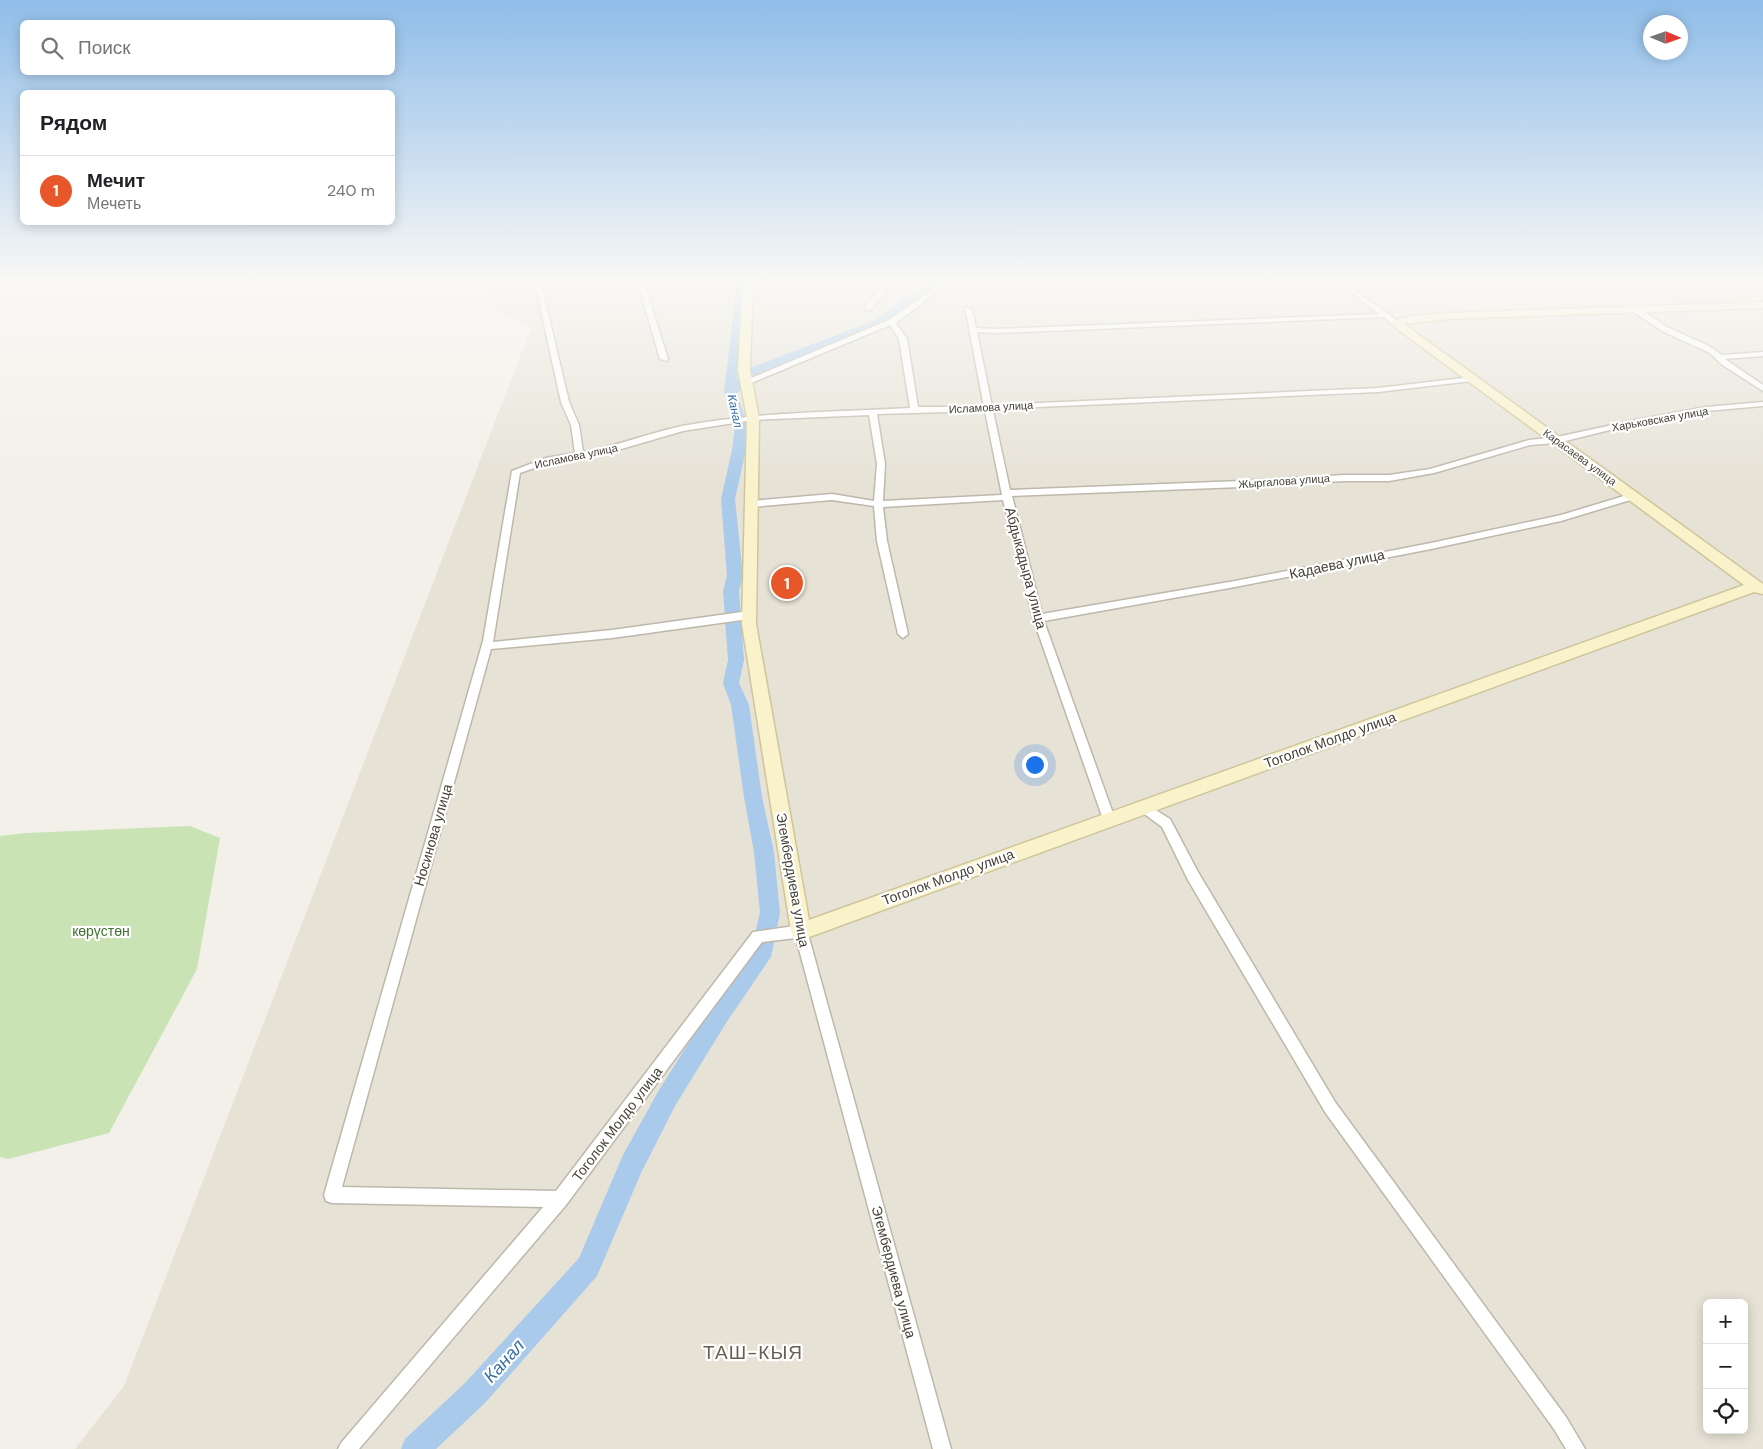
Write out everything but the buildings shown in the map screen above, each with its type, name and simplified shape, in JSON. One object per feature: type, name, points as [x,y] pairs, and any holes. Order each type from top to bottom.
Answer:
[{"type":"street","points":[[553,351],[565,402],[575,425],[580,454]]},
{"type":"street","points":[[661,351],[664,359]]},
{"type":"street","name":"Эгембердиева улица","points":[[745,351],[744,370],[753,418],[749,615],[801,931],[942,1449]]},
{"type":"street","points":[[746,382],[822,351]]},
{"type":"street","points":[[905,351],[914,410]]},
{"type":"street","name":"Абдыкадыра улица","points":[[976,351],[1007,495],[1038,618],[1108,820]]},
{"type":"street","name":"Карасаева улица","points":[[1433,351],[1759,589]]},
{"type":"street","points":[[1708,351],[1720,357],[1724,362],[1763,389]]},
{"type":"street","points":[[1720,357],[1763,354]]},
{"type":"street","name":"Исламова улица","points":[[516,471],[549,460],[604,451],[682,429],[753,418],[914,410],[988,409],[1038,405],[1378,390],[1472,380]]},
{"type":"street","name":"Харьковская улица","points":[[1557,440],[1706,409],[1763,404]]},
{"type":"street","points":[[873,412],[880,464],[878,504],[882,541],[903,634]]},
{"type":"street","name":"Жыргалова улица","points":[[750,504],[832,497],[878,504],[1007,495],[1344,478],[1388,478],[1431,471],[1529,443],[1557,440]]},
{"type":"street","name":"Носинова улица","points":[[516,471],[486,646],[332,1195],[560,1199]]},
{"type":"street","name":"Кадаева улица","points":[[1038,618],[1230,586],[1564,517],[1634,496]]},
{"type":"street","name":"Тоголок Молдо улица","points":[[347,1449],[560,1199],[758,936],[801,931],[1143,807],[1759,589]]},
{"type":"street","points":[[486,646],[612,634],[749,615]]},
{"type":"street","points":[[1143,807],[1166,823],[1194,876],[1330,1107],[1560,1423],[1576,1449]]},
{"type":"shaded area","points":[[522,351],[1763,351],[1763,1449],[75,1449],[124,1386]]},
{"type":"green space","name":"көрүстөн","points":[[190,826],[220,838],[197,969],[109,1133],[8,1159],[0,1157],[0,836],[26,833]]},
{"type":"waterway","name":"Канал","points":[[415,1449],[475,1393],[588,1267],[632,1164],[667,1098],[718,1016],[760,957],[770,913],[764,852],[753,797],[740,705],[731,683],[736,660],[731,591],[735,576],[728,499],[739,450],[741,424],[730,392],[735,351]]},
{"type":"waterway","name":"Канал","points":[[733,390],[757,370],[806,351]]},
{"type":"place","name":"Мечит","points":[[787,583]]},
{"type":"district","name":"ТАШ-КЫЯ","points":[[753,1352]]}]
